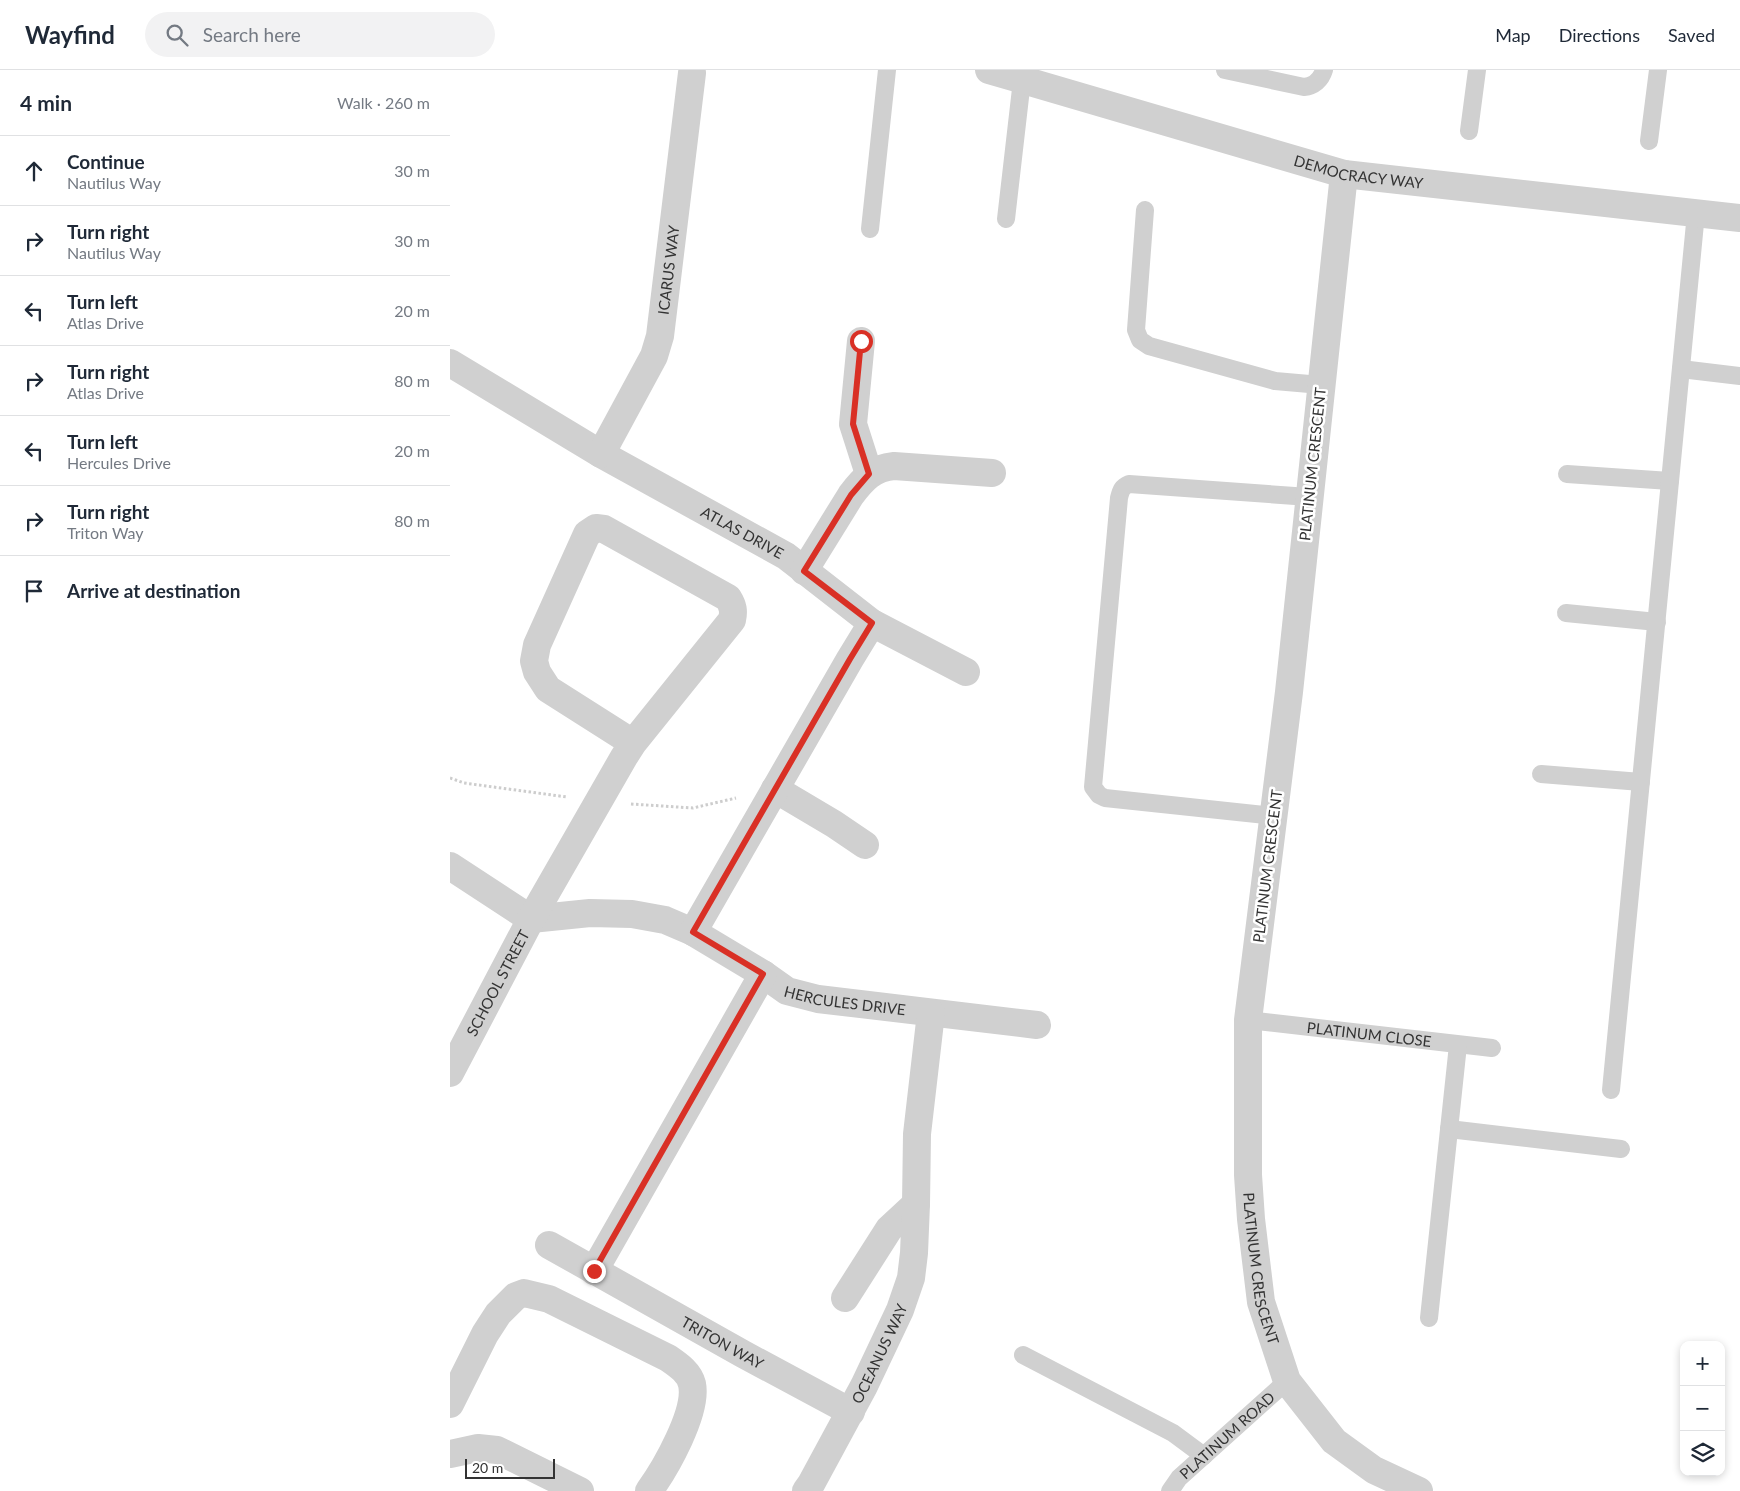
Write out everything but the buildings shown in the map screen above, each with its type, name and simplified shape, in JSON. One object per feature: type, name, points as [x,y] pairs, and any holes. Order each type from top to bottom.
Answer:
[{"type":"street","name":"DEMOCRACY WAY","points":[[989,70],[1344,174],[1740,218]]},
{"type":"street","name":"ICARUS WAY","points":[[601,454],[654,356],[660,336],[692,73]]},
{"type":"street","name":"PLATINUM CRESCENT","points":[[1344,174],[1290,692],[1248,1020],[1248,1175],[1261,1302],[1287,1381],[1334,1441],[1374,1470],[1420,1491]]},
{"type":"street","points":[[861,341],[853,424],[869,474]]},
{"type":"street","name":"ATLAS DRIVE","points":[[450,363],[601,454],[786,556],[872,623],[966,672]]},
{"type":"street","points":[[804,571],[851,495],[869,474],[884,467],[894,466],[992,473]]},
{"type":"street","name":"SCHOOL STREET","points":[[450,1073],[531,919],[633,744],[732,620],[734,613],[728,598],[604,529],[596,528],[587,534],[537,645],[534,661],[537,672],[548,689],[633,744]]},
{"type":"street","points":[[693,932],[872,623]]},
{"type":"street","points":[[775,789],[865,845]]},
{"type":"street","points":[[450,866],[531,919]]},
{"type":"street","name":"HERCULES DRIVE","points":[[531,919],[590,913],[632,914],[665,920],[693,932],[763,974],[787,991],[800,996],[1036,1025]]},
{"type":"street","points":[[594,1271],[763,974]]},
{"type":"street","name":"OCEANUS WAY","points":[[806,1491],[851,1412],[903,1302],[912,1270],[916,1204],[916,1134],[932,1013]]},
{"type":"street","points":[[845,1298],[889,1229],[916,1204]]},
{"type":"street","name":"TRITON WAY","points":[[549,1245],[851,1412]]},
{"type":"street","points":[[450,1404],[485,1334],[498,1314],[516,1296],[524,1293],[549,1299],[668,1358],[683,1369],[692,1382],[693,1397],[678,1443],[649,1491]]},
{"type":"street","points":[[450,1454],[478,1448],[497,1450],[580,1491]]},
{"type":"lane","points":[[870,229],[887,70]]},
{"type":"lane","points":[[1225,70],[1304,87],[1318,82],[1324,70]]},
{"type":"lane","points":[[1469,131],[1477,70]]},
{"type":"lane","points":[[1649,141],[1658,70]]},
{"type":"lane","points":[[1006,219],[1022,80]]},
{"type":"lane","points":[[1145,210],[1136,330],[1140,340],[1149,346],[1275,381],[1321,385]]},
{"type":"lane","points":[[1612,1090],[1696,213]]},
{"type":"lane","points":[[1681,369],[1740,376]]},
{"type":"lane","points":[[1567,474],[1670,481]]},
{"type":"lane","points":[[1274,816],[1106,798],[1099,795],[1093,787],[1119,498],[1121,490],[1129,484],[1309,497]]},
{"type":"lane","points":[[1566,612],[1656,622]]},
{"type":"lane","points":[[1540,774],[1641,782]]},
{"type":"lane","name":"PLATINUM CLOSE","points":[[1248,1020],[1492,1048]]},
{"type":"lane","points":[[1428,1318],[1458,1045]]},
{"type":"lane","points":[[1449,1129],[1621,1149]]},
{"type":"lane","points":[[1023,1355],[1173,1434],[1204,1456]]},
{"type":"lane","name":"PLATINUM ROAD","points":[[1170,1491],[1179,1478],[1287,1381]]},
{"type":"route","points":[[594,1271],[763,974],[693,932],[872,623],[804,571],[851,495],[869,474],[853,424],[861,341]]}]
